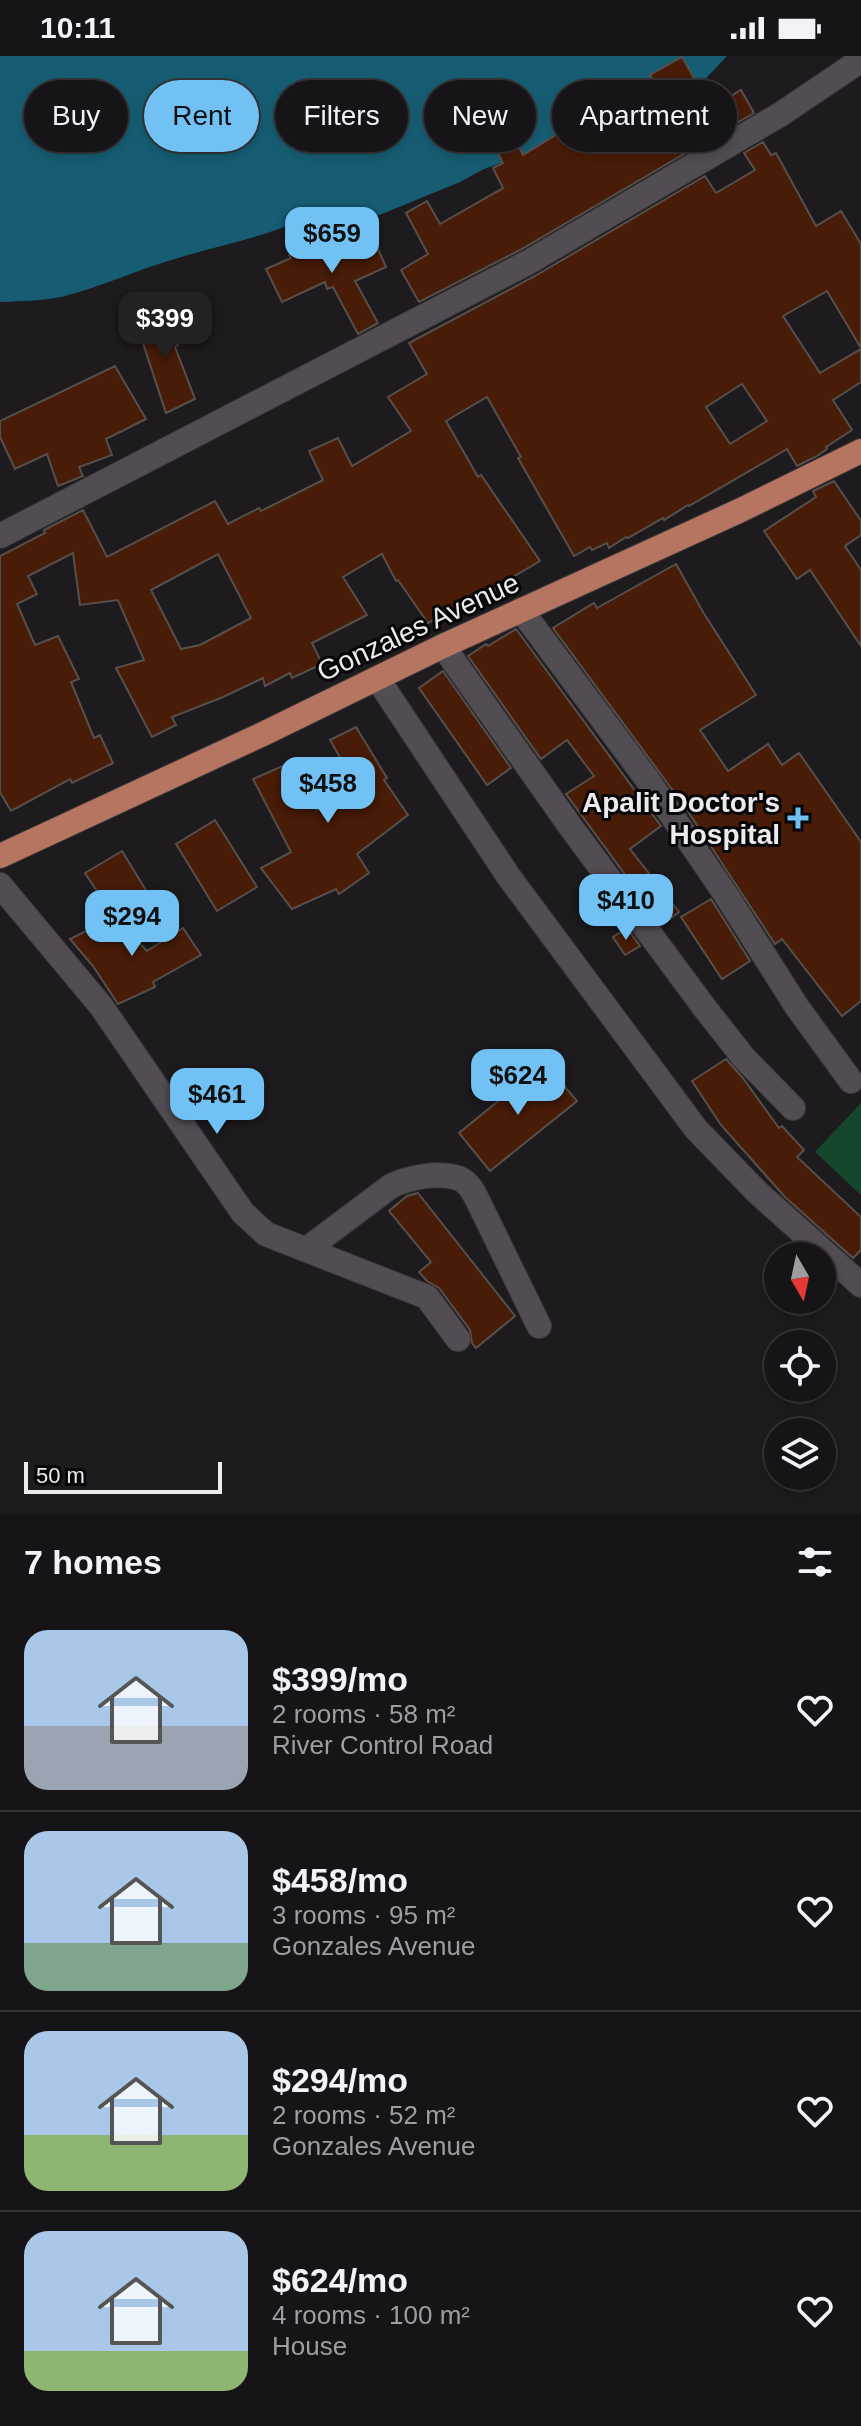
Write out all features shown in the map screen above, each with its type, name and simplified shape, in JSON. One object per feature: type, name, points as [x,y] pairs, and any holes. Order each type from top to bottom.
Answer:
[{"type":"main road","name":"Gonzales Avenue","points":[[0,856],[861,451]]},
{"type":"street","points":[[0,536],[527,263],[781,114],[861,60]]},
{"type":"street","points":[[521,610],[647,779],[797,1007],[851,1081]]},
{"type":"street","points":[[443,646],[570,826],[704,1007],[744,1058],[793,1108]]},
{"type":"street","points":[[377,678],[509,877],[696,1129],[757,1192],[861,1285]]},
{"type":"street","points":[[0,885],[101,1006],[243,1213],[266,1234],[427,1297],[458,1339]]},
{"type":"street","points":[[307,1249],[391,1186],[405,1179],[460,1178],[476,1197],[539,1326]]},
{"type":"green space","points":[[861,1103],[861,1195],[815,1152]]},
{"type":"water","points":[[0,56],[727,56],[704,80],[552,80],[552,145],[536,150],[536,80],[424,80],[424,152],[530,152],[355,225],[341,224],[324,213],[312,213],[271,232],[163,262],[76,293],[46,299],[0,302]]},
{"type":"building","points":[[682,57],[695,80],[653,80],[650,75]]},
{"type":"building","points":[[741,90],[754,113],[737,123],[737,92]]},
{"type":"building","points":[[552,137],[552,152],[687,152],[520,250],[419,302],[401,270],[428,254],[406,213],[427,201],[440,224],[503,188],[493,168],[503,163],[498,152],[522,152],[523,155],[536,152],[536,147]]},
{"type":"building","points":[[763,142],[771,155],[776,153],[816,226],[841,211],[861,244],[861,348],[827,291],[783,316],[820,373],[861,349],[861,382],[833,400],[852,430],[817,456],[797,466],[787,449],[609,548],[607,543],[592,550],[590,547],[574,556],[487,397],[446,421],[478,477],[481,475],[540,561],[502,586],[428,623],[396,581],[382,554],[343,577],[367,615],[312,643],[322,664],[292,678],[290,673],[265,686],[263,678],[172,717],[176,725],[152,737],[116,668],[144,660],[118,600],[80,605],[73,553],[28,576],[37,594],[17,604],[35,645],[58,636],[79,679],[71,682],[94,738],[100,735],[113,763],[72,783],[70,779],[11,811],[0,792],[0,556],[83,510],[107,557],[215,501],[228,524],[323,480],[309,451],[338,438],[352,466],[411,431],[388,397],[427,374],[409,343],[535,276],[705,176],[716,193],[755,170],[744,153]],"holes":[[[742,384],[767,421],[730,444],[706,407]],[[218,554],[251,618],[200,645],[181,649],[151,590]]]},
{"type":"building","points":[[333,235],[339,250],[372,235],[386,267],[355,281],[378,323],[358,334],[333,287],[327,289],[325,282],[282,302],[266,269]]},
{"type":"building","points":[[166,309],[178,345],[175,347],[195,399],[166,413],[136,322]]},
{"type":"building","points":[[115,366],[146,419],[106,439],[112,455],[79,467],[83,476],[58,486],[47,454],[15,469],[0,437],[0,421]]},
{"type":"building","points":[[834,481],[861,521],[861,535],[845,546],[861,570],[861,646],[810,570],[797,579],[764,531],[816,497],[813,491]]},
{"type":"building","points":[[676,564],[756,695],[700,730],[728,771],[768,744],[782,765],[799,753],[861,842],[861,1001],[842,1016],[782,939],[775,944],[685,807],[553,628],[594,603],[597,608]]},
{"type":"building","points":[[516,629],[661,826],[630,849],[679,912],[662,925],[566,794],[594,776],[567,740],[541,759],[468,656]]},
{"type":"building","points":[[443,671],[511,768],[487,785],[419,688]]},
{"type":"building","points":[[356,727],[387,778],[384,780],[408,815],[357,854],[369,873],[339,894],[336,889],[292,909],[261,868],[291,852],[253,779],[287,764],[317,810],[356,785],[330,740]]},
{"type":"building","points":[[215,820],[257,887],[217,911],[176,844]]},
{"type":"building","points":[[122,851],[147,892],[114,917],[85,873]]},
{"type":"building","points":[[711,899],[750,961],[722,979],[681,917]]},
{"type":"building","points":[[114,917],[147,951],[183,928],[201,955],[153,982],[155,987],[118,1004],[93,966],[70,939]]},
{"type":"building","points":[[627,928],[640,946],[625,955],[613,937]]},
{"type":"building","points":[[726,1059],[779,1128],[782,1126],[804,1150],[797,1157],[861,1217],[861,1250],[853,1258],[785,1197],[721,1125],[692,1081]]},
{"type":"building","points":[[545,1063],[577,1101],[490,1171],[459,1133]]},
{"type":"building","points":[[418,1193],[515,1316],[476,1348],[470,1330],[439,1288],[419,1272],[431,1262],[389,1211],[407,1196]]},
{"type":"place","name":"Apalit Doctor's Hospital","points":[[798,818]]}]
